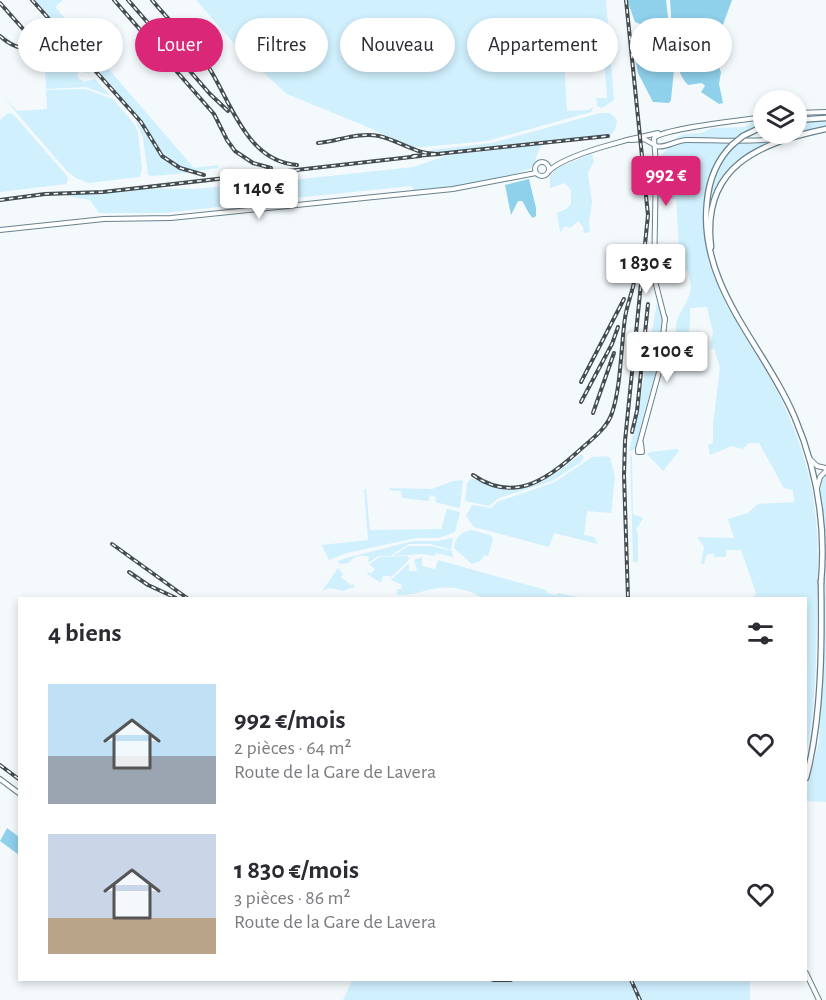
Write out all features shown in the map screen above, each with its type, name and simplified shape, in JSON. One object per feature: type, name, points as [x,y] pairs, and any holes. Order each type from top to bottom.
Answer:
[{"type":"main road","points":[[807,119],[826,118]]},
{"type":"main road","points":[[715,270],[710,222],[715,198],[725,178],[739,162],[759,148],[826,129]]},
{"type":"main road","points":[[753,131],[732,145],[714,170],[707,197],[707,235],[715,270],[727,300],[794,416],[817,489],[822,534],[822,584],[818,688],[807,772]]},
{"type":"main road","points":[[777,384],[800,437],[812,480],[818,519],[822,584]]},
{"type":"main road","points":[[807,764],[810,753]]},
{"type":"street","points":[[807,112],[826,111]]},
{"type":"street","points":[[0,230],[104,219],[171,218],[453,189],[536,173],[544,176],[557,164],[622,141],[753,119]]},
{"type":"street","points":[[640,449],[659,372],[665,320],[665,306],[654,272],[656,164],[654,138],[660,133]]},
{"type":"street","points":[[656,164],[666,139],[660,133]]},
{"type":"street","points":[[622,141],[644,139],[655,145],[664,146],[681,140],[765,141],[808,133]]},
{"type":"street","points":[[513,177],[535,167],[539,162],[547,164],[573,158]]},
{"type":"street","points":[[547,164],[549,171]]},
{"type":"street","points":[[535,167],[536,173]]},
{"type":"street","points":[[809,458],[816,466],[826,469],[820,477],[817,489]]},
{"type":"street","points":[[0,779],[18,792]]},
{"type":"street","points":[[807,976],[819,1000]]},
{"type":"shaded area","points":[[33,0],[63,0],[55,7],[65,18],[50,18]]},
{"type":"shaded area","points":[[196,0],[606,0],[607,18],[467,18],[467,72],[565,72],[567,111],[588,110],[594,107],[591,112],[487,141],[411,148],[370,128],[287,94],[263,72],[328,72],[328,18],[235,18],[235,44],[223,31],[223,18],[212,18]]},
{"type":"shaded area","points":[[45,72],[79,72],[78,78],[84,82],[95,79],[111,96],[85,87],[46,89]]},
{"type":"shaded area","points":[[99,72],[111,72],[194,168],[218,165],[218,168],[190,172],[166,159],[157,149],[142,121]]},
{"type":"shaded area","points":[[605,72],[612,72],[614,100],[602,108],[597,106],[596,98],[607,98]]},
{"type":"shaded area","points":[[85,89],[113,99],[135,125],[142,168],[140,177],[88,183],[76,178],[67,171],[2,96],[17,111],[47,109],[46,90]]},
{"type":"shaded area","points":[[8,113],[13,114],[67,176],[66,184],[0,192],[0,120]]},
{"type":"shaded area","points":[[600,113],[610,113],[617,120],[615,130],[609,137],[608,135],[431,153],[431,150],[492,143]]},
{"type":"shaded area","points":[[826,119],[826,126],[807,131],[807,120]]},
{"type":"shaded area","points":[[135,120],[161,156],[188,173],[148,175],[143,138]]},
{"type":"shaded area","points":[[753,121],[753,128],[735,140],[676,138],[684,134],[701,133],[712,128],[745,127]]},
{"type":"shaded area","points":[[681,142],[731,143],[716,162],[708,184],[704,227],[707,252],[723,297],[784,406],[799,443],[810,480],[817,533],[818,585],[814,688],[807,749],[807,597],[754,597],[756,593],[741,550],[726,550],[726,557],[714,557],[714,554],[707,554],[704,564],[701,564],[704,547],[697,537],[734,538],[728,519],[748,513],[758,504],[794,502],[793,490],[784,488],[759,443],[749,443],[742,449],[732,446],[710,455],[708,445],[713,443],[720,368],[714,348],[710,349],[713,333],[707,307],[690,308],[687,340],[684,350],[678,350],[676,324],[689,297],[690,279],[687,271],[656,269],[656,246],[679,247],[676,199],[657,198],[658,164],[660,157],[671,146]]},
{"type":"shaded area","points":[[545,144],[540,148],[532,168],[488,181],[413,191],[412,186],[285,199],[283,181],[413,167],[448,155]]},
{"type":"shaded area","points":[[737,144],[764,144],[730,170],[721,186],[708,221],[709,200],[714,179],[723,160]]},
{"type":"shaded area","points":[[592,154],[594,161],[588,173],[592,202],[590,232],[584,233],[578,221],[570,228],[565,226],[560,232],[557,213],[571,204],[571,190],[565,183],[550,188],[550,177],[556,168]]},
{"type":"shaded area","points":[[272,182],[274,188],[281,187],[283,197],[280,200],[165,213],[99,213],[90,200],[67,196],[67,194],[144,188],[193,189]]},
{"type":"shaded area","points":[[658,297],[664,320],[658,370],[638,445],[629,451],[637,418]]},
{"type":"shaded area","points":[[677,449],[679,451],[663,471],[647,454],[650,452]]},
{"type":"shaded area","points":[[630,453],[632,457],[633,514],[643,518],[636,530],[638,562],[633,562]]},
{"type":"shaded area","points":[[581,454],[584,457],[581,462],[552,481],[499,498],[489,506],[465,501],[467,483],[471,478],[504,488],[530,486],[554,474]]},
{"type":"shaded area","points":[[607,456],[610,458],[615,477],[611,513],[587,511],[584,535],[594,537],[598,544],[554,533],[549,547],[474,527],[466,516],[472,505],[491,508],[497,502],[555,482],[592,457]]},
{"type":"shaded area","points":[[826,474],[826,802],[807,801],[807,786],[819,742],[823,667],[825,569],[819,490],[821,480]]},
{"type":"shaded area","points":[[463,480],[459,508],[435,502],[436,497],[430,495],[428,501],[402,498],[401,491],[392,491],[389,488],[432,489],[453,481]]},
{"type":"shaded area","points":[[364,489],[366,489],[370,530],[441,529],[447,509],[460,512],[455,532],[439,538],[416,538],[347,553],[329,560],[322,545],[368,540]]},
{"type":"shaded area","points":[[472,530],[490,535],[493,539],[488,556],[485,555],[480,561],[472,564],[454,548],[459,536]]},
{"type":"shaded area","points":[[453,539],[451,550],[431,544],[409,544],[390,556],[378,556],[368,563],[369,557],[364,556],[358,556],[349,563],[340,564],[338,561],[413,541],[438,541]]},
{"type":"shaded area","points":[[408,546],[431,546],[452,551],[453,557],[436,553],[435,556],[422,554],[393,556]]},
{"type":"shaded area","points":[[407,556],[408,561],[390,578],[390,576],[383,576],[381,583],[367,574],[368,572],[371,574],[375,569],[369,564],[380,557]]},
{"type":"shaded area","points":[[422,557],[422,566],[435,569],[438,560],[546,590],[547,593],[578,597],[480,597],[469,591],[446,587],[397,595],[397,589],[401,589],[402,585],[391,580],[409,563],[409,571],[417,571],[414,560]]},
{"type":"shaded area","points":[[338,568],[343,574],[341,577],[351,585],[354,584],[354,587],[343,591],[330,588],[322,591]]},
{"type":"shaded area","points":[[352,981],[750,981],[750,1000],[343,1000]]},
{"type":"water","points":[[627,0],[666,0],[668,18],[634,18]]},
{"type":"water","points":[[670,0],[732,0],[725,18],[671,18]]},
{"type":"water","points":[[674,72],[669,103],[653,102],[638,73]]},
{"type":"water","points":[[680,72],[721,72],[719,84],[723,103],[719,104],[701,92],[705,86],[702,83],[688,85]]},
{"type":"water","points":[[529,179],[536,216],[533,218],[531,216],[522,201],[518,201],[511,215],[505,185]]},
{"type":"water","points":[[7,828],[18,836],[18,854],[0,841]]},
{"type":"railway","points":[[32,0],[141,122],[162,156],[180,168],[204,175]]},
{"type":"railway","points":[[114,0],[214,114],[235,151],[253,163],[271,168]]},
{"type":"railway","points":[[128,0],[210,94],[228,111]]},
{"type":"railway","points":[[152,0],[206,63],[241,126],[252,141],[264,153],[279,161],[297,165]]},
{"type":"railway","points":[[626,0],[648,215],[625,441],[628,597]]},
{"type":"railway","points":[[0,3],[18,23]]},
{"type":"railway","points":[[0,36],[18,47]]},
{"type":"railway","points":[[318,143],[371,135],[387,138],[415,150],[437,154],[608,136]]},
{"type":"railway","points":[[413,156],[440,154]]},
{"type":"railway","points":[[0,200],[45,194],[103,192],[420,156]]},
{"type":"railway","points":[[473,475],[489,484],[504,488],[532,484],[558,469],[603,428],[610,418],[615,403],[625,318],[635,277]]},
{"type":"railway","points":[[581,382],[624,299]]},
{"type":"railway","points":[[632,432],[637,411],[648,304]]},
{"type":"railway","points":[[581,402],[612,344],[618,327]]},
{"type":"railway","points":[[593,413],[614,353]]},
{"type":"railway","points":[[112,544],[186,597]]},
{"type":"railway","points":[[129,572],[148,585],[174,597]]},
{"type":"railway","points":[[0,765],[18,778]]},
{"type":"railway","points":[[631,981],[640,1000]]}]
